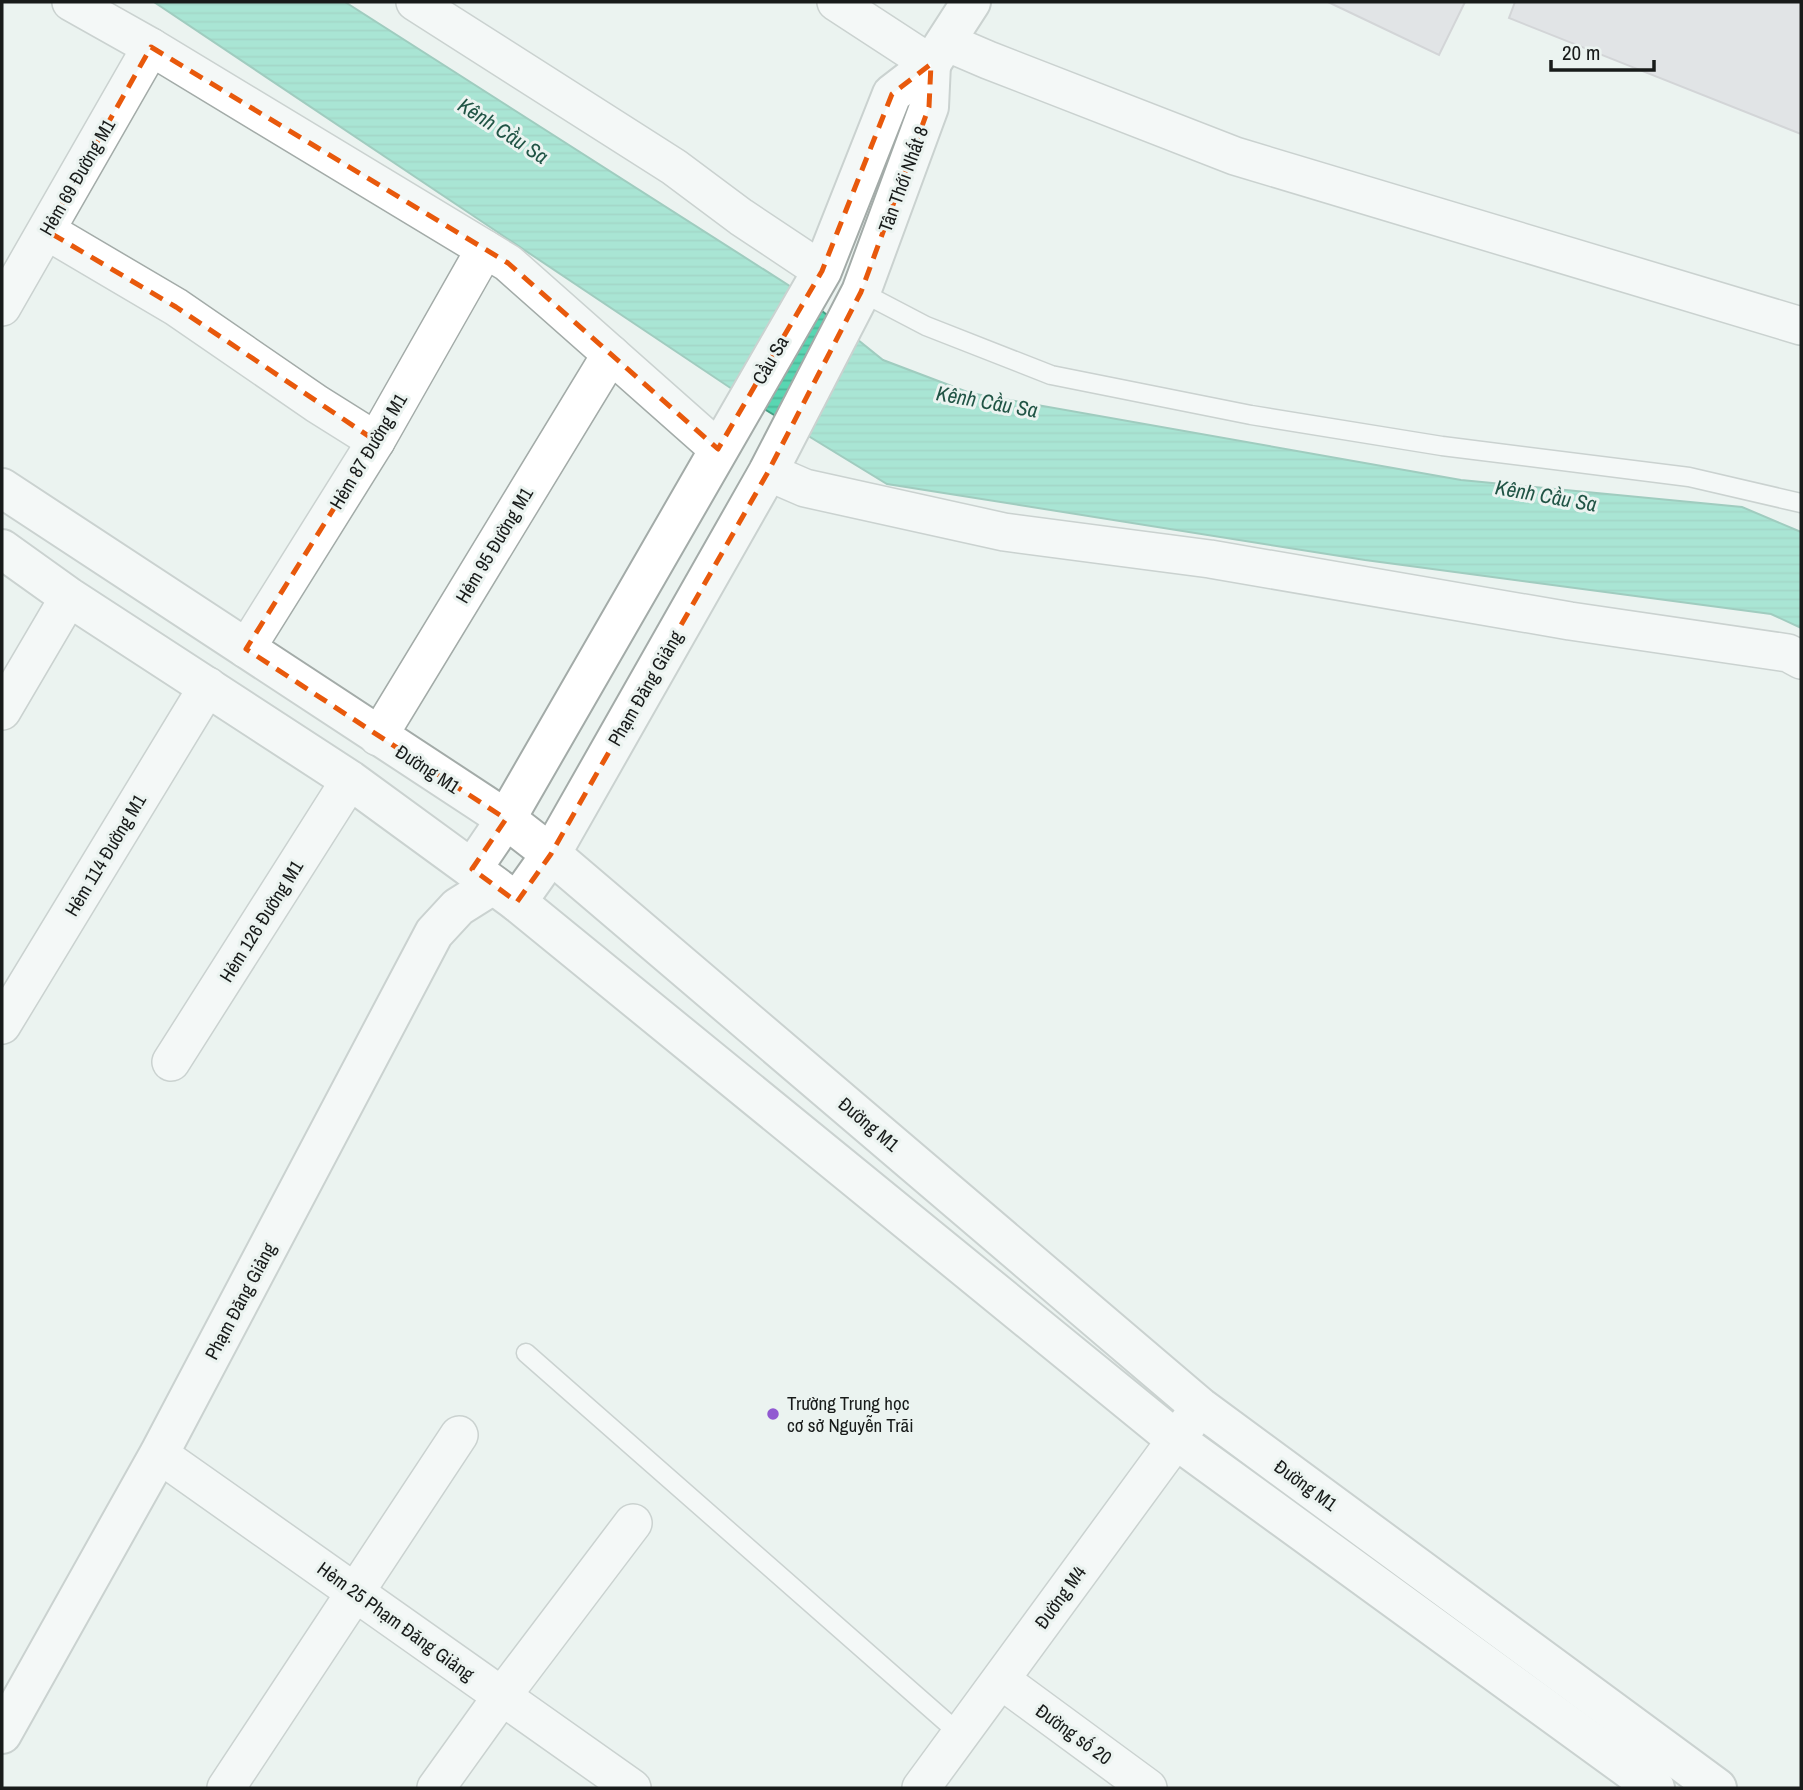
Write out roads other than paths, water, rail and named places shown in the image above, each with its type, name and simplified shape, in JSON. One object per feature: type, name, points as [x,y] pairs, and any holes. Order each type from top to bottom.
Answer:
[{"type":"street","points":[[71,2],[151,47],[508,263],[718,449]]},
{"type":"street","points":[[415,2],[674,167],[741,217],[822,271]]},
{"type":"street","points":[[836,2],[939,53],[988,60],[1235,156],[1801,326]]},
{"type":"street","name":"Tân Thới Nhất 8","points":[[822,271],[892,94],[939,53],[971,2]]},
{"type":"street","name":"Hẻm 69 Đường M1","points":[[2,307],[151,47]]},
{"type":"street","name":"Tân Thới Nhất 8","points":[[861,292],[929,107],[939,53]]},
{"type":"street","points":[[47,231],[176,307],[317,404],[376,441]]},
{"type":"street","name":"Hẻm 87 Đường M1","points":[[246,649],[376,441],[485,249]]},
{"type":"street","name":"Cầu Sa","points":[[718,449],[822,271]]},
{"type":"street","points":[[861,292],[768,472],[805,488],[1004,532],[1210,559],[1570,621],[1788,653],[1801,660]]},
{"type":"street","name":"Hẻm 95 Đường M1","points":[[378,737],[611,354]]},
{"type":"street","name":"Phạm Đăng Giảng","points":[[494,885],[506,819],[718,449]]},
{"type":"street","name":"Phạm Đăng Giảng","points":[[2,1734],[159,1454],[434,933],[458,907],[551,854],[768,472]]},
{"type":"street","name":"Đường M1","points":[[2,488],[506,819],[551,854],[1200,1406],[1717,1788]]},
{"type":"street","name":"Đường M1","points":[[2,548],[69,597],[350,780],[494,885],[1175,1439],[1655,1788]]},
{"type":"street","points":[[2,711],[69,597]]},
{"type":"street","name":"Hẻm 114 Đường M1","points":[[2,1025],[208,686]]},
{"type":"street","name":"Hẻm 126 Đường M1","points":[[171,1062],[350,780]]},
{"type":"street","name":"Đường M4","points":[[921,1788],[1200,1406]]},
{"type":"street","points":[[226,1788],[459,1435]]},
{"type":"street","name":"Hẻm 25 Phạm Đăng Giảng","points":[[159,1454],[632,1788]]},
{"type":"street","points":[[436,1788],[633,1523]]},
{"type":"street","name":"Đường số 20","points":[[1001,1680],[1148,1788]]},
{"type":"lane","points":[[861,292],[926,326],[1051,375],[1264,418],[1442,446],[1689,477],[1801,503]]},
{"type":"lane","points":[[526,1353],[961,1735]]},
{"type":"water","name":"Kênh Cầu Sa","points":[[154,2],[345,2],[796,290],[883,360],[970,393],[1461,480],[1742,507],[1801,532],[1801,628],[1771,614],[1365,560],[887,484],[738,393]]},
{"type":"place","name":"Trường Trung học cơ sở Nguyễn Trãi","points":[[773,1414]]}]
